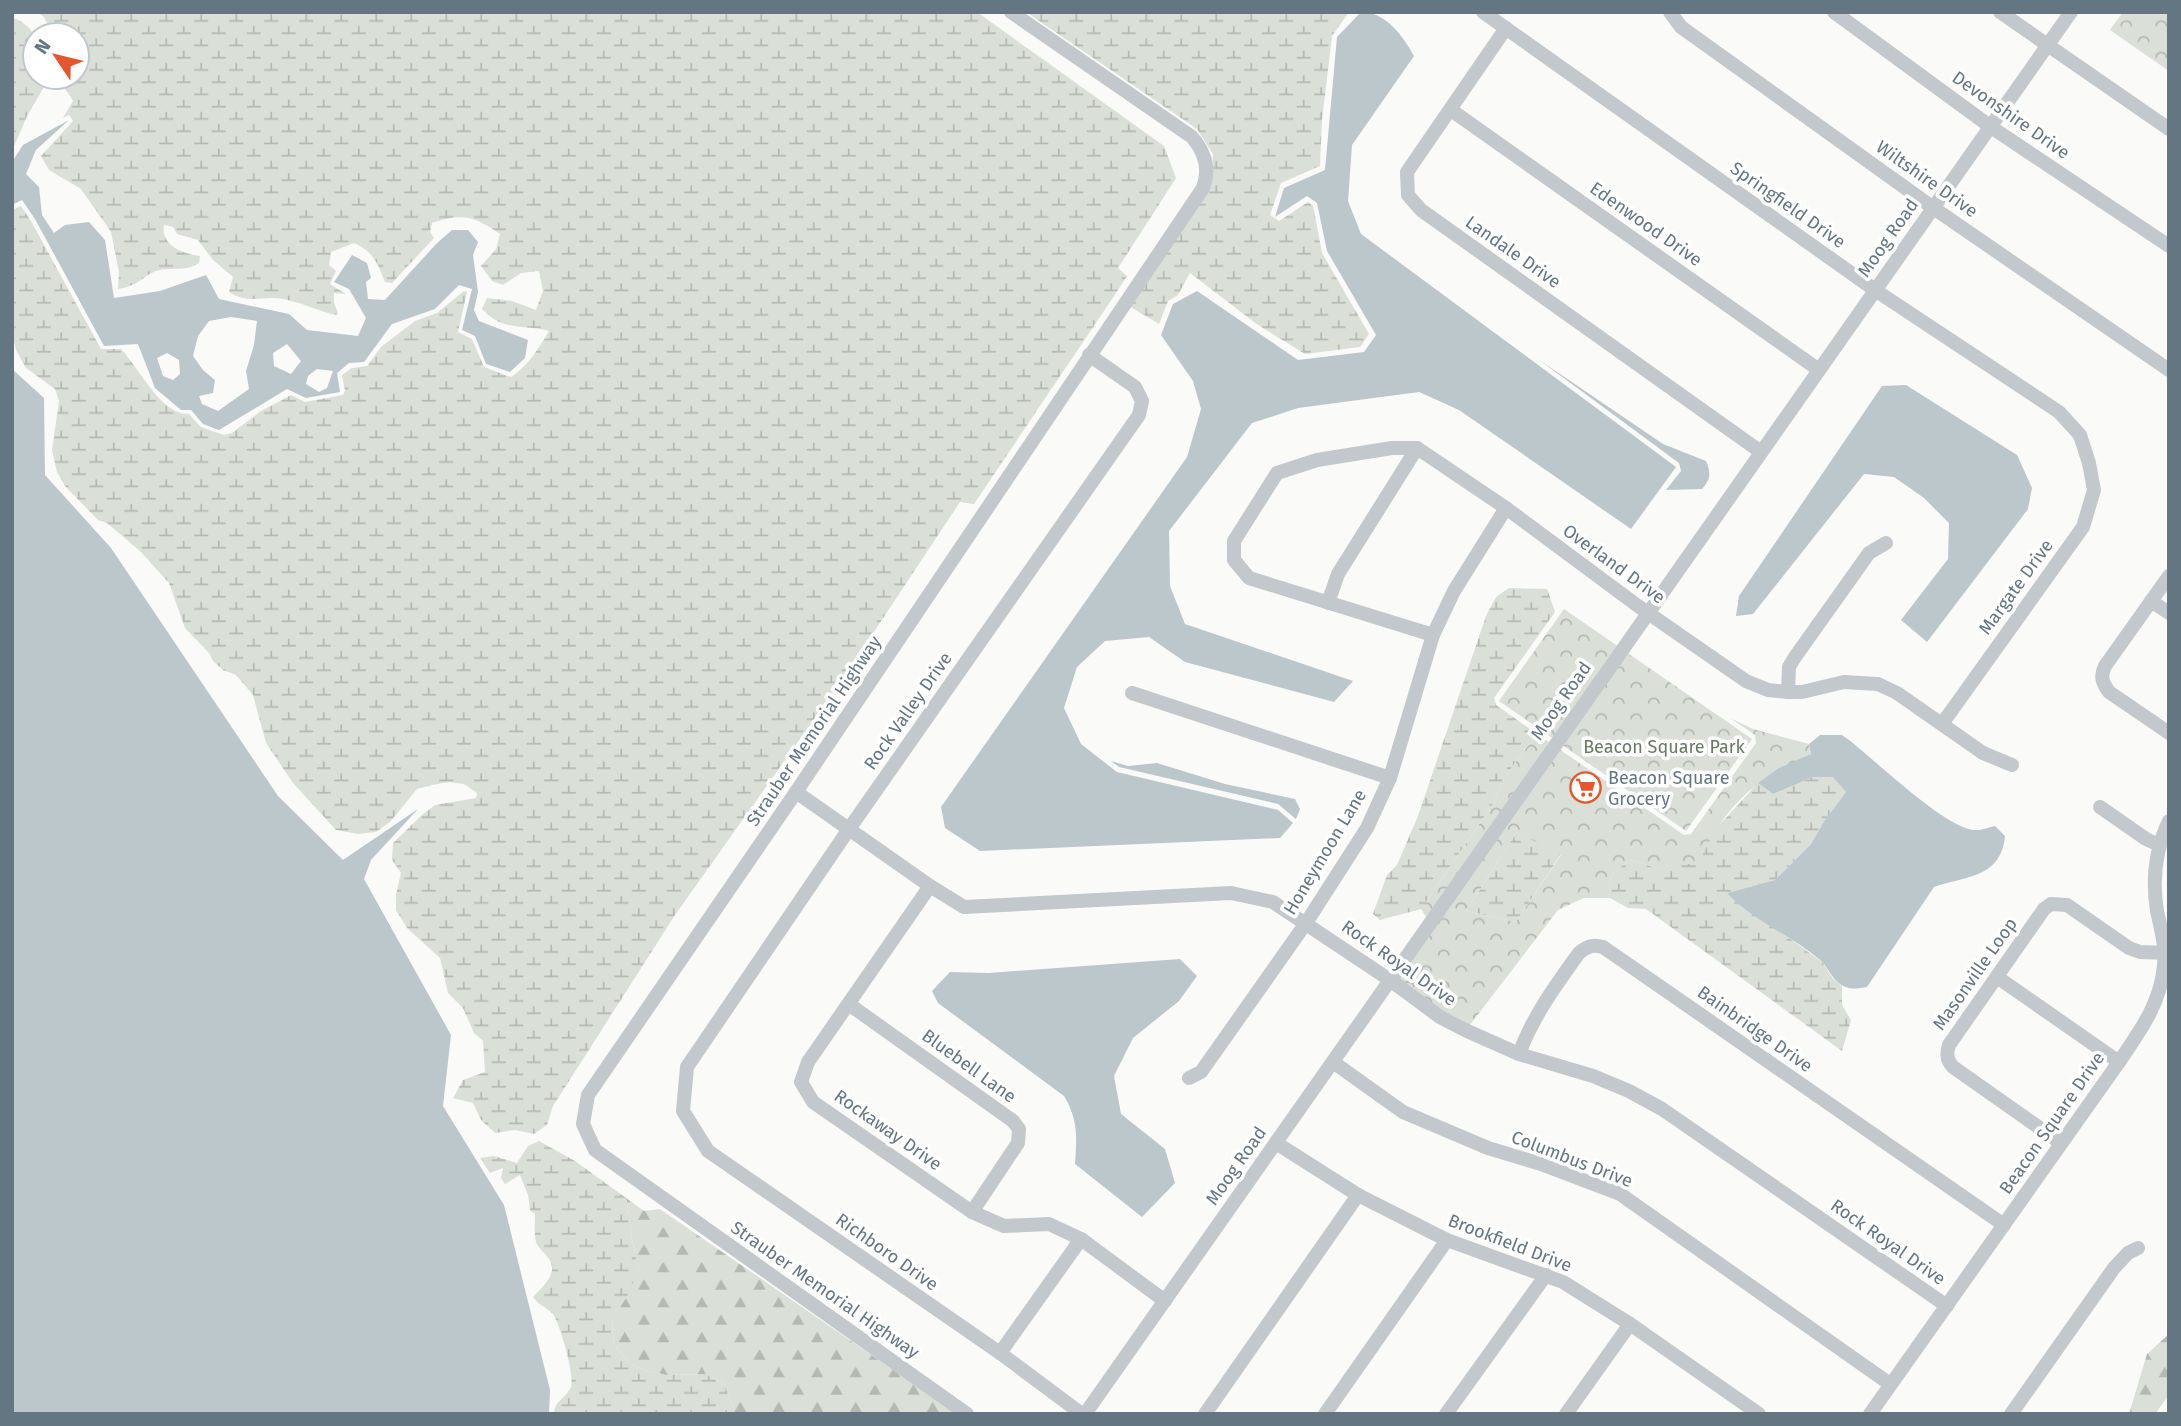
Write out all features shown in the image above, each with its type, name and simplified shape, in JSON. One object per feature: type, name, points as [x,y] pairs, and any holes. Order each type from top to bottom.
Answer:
[{"type":"street","name":"Strauber Memorial Highway","points":[[967,1414],[595,1150],[583,1124],[588,1095],[796,792],[1203,188],[1207,167],[1199,145],[1192,137],[1011,12]]},
{"type":"street","name":"Springfield Drive","points":[[1483,12],[1875,290],[2059,412],[2080,435],[2089,463]]},
{"type":"street","name":"Wiltshire Drive","points":[[1670,12],[1681,27],[1932,208],[2169,370]]},
{"type":"street","name":"Devonshire Drive","points":[[1834,12],[1991,127],[2169,246]]},
{"type":"street","points":[[2000,12],[2169,129]]},
{"type":"street","name":"Moog Road","points":[[1084,1414],[2071,12]]},
{"type":"street","name":"Landale Drive","points":[[1506,28],[1407,172],[1408,195],[1421,211],[1761,452]]},
{"type":"street","name":"Edenwood Drive","points":[[1451,110],[1819,370]]},
{"type":"street","name":"Rock Valley Drive","points":[[683,1111],[687,1067],[849,829],[1139,415],[1142,401],[1135,387],[1088,355]]},
{"type":"street","points":[[1417,448],[1392,448],[1317,460],[1277,473],[1234,541],[1234,560],[1249,578],[1433,635]]},
{"type":"street","points":[[1328,603],[1338,573],[1417,448]]},
{"type":"street","name":"Overland Drive","points":[[1417,448],[1506,508],[1647,613],[1746,681],[1768,690],[1788,692],[1802,692],[1844,682],[1867,682],[1888,688],[1993,759],[2012,765]]},
{"type":"street","name":"Margate Drive","points":[[1942,724],[2083,527],[2094,491],[2089,463]]},
{"type":"street","name":"Honeymoon Lane","points":[[1189,1078],[1201,1072],[1306,923],[1367,828],[1390,778],[1433,635],[1454,591],[1506,508]]},
{"type":"street","points":[[1788,692],[1789,667],[1795,657],[1869,553],[1886,543]]},
{"type":"street","points":[[2169,576],[2101,675],[2109,692],[2169,733]]},
{"type":"street","points":[[2151,601],[2169,613]]},
{"type":"street","points":[[1132,692],[1390,778]]},
{"type":"street","name":"Rock Royal Drive","points":[[796,792],[964,907],[1231,893],[1273,902],[1391,980],[1440,1017],[1492,1044],[1593,1076],[1629,1090],[1662,1109],[1947,1306]]},
{"type":"street","points":[[2100,807],[2159,845]]},
{"type":"street","name":"Beacon Square Drive","points":[[1870,1414],[2151,1013],[2167,953],[2154,889],[2159,845],[2169,821]]},
{"type":"street","name":"Rockaway Drive","points":[[930,886],[808,1062],[801,1082],[813,1102],[972,1212],[1004,1226],[1049,1224],[1081,1239],[1165,1301]]},
{"type":"street","name":"Masonville Loop","points":[[2061,1143],[1953,1067],[1948,1061],[1949,1045],[2044,909],[2051,904],[2067,905],[2129,948],[2140,952],[2167,953]]},
{"type":"street","name":"Bainbridge Drive","points":[[1519,1054],[1538,1012],[1579,953],[1587,946],[1595,944],[2004,1225]]},
{"type":"street","points":[[1997,976],[2119,1062]]},
{"type":"street","name":"Bluebell Lane","points":[[850,1005],[1013,1121],[1019,1129],[1018,1143],[972,1212]]},
{"type":"street","name":"Columbus Drive","points":[[1333,1062],[1403,1112],[1488,1148],[1541,1164],[1620,1194],[1890,1384]]},
{"type":"street","name":"Richboro Drive","points":[[683,1111],[708,1151],[1084,1414]]},
{"type":"street","name":"Brookfield Drive","points":[[1276,1143],[1358,1195],[1447,1240],[1563,1282],[1630,1324],[1759,1414]]},
{"type":"street","points":[[1205,1414],[1358,1195]]},
{"type":"street","points":[[1000,1353],[1081,1239]]},
{"type":"street","points":[[1325,1414],[1447,1240]]},
{"type":"street","points":[[2011,1414],[2114,1268],[2128,1253],[2138,1248]]},
{"type":"street","points":[[1446,1414],[1546,1275]]},
{"type":"street","points":[[1566,1414],[1630,1324]]},
{"type":"green space","points":[[38,12],[977,12],[1164,146],[1176,178],[1118,268],[1127,276],[974,504],[960,502],[844,677],[675,915],[553,1106],[547,1125],[534,1134],[515,1130],[495,1133],[481,1120],[473,1103],[453,1098],[463,1080],[485,1072],[483,1041],[474,1033],[463,1008],[448,993],[440,958],[407,928],[396,910],[401,873],[392,860],[393,843],[435,805],[476,798],[477,793],[464,784],[449,782],[417,789],[390,822],[376,832],[358,834],[336,830],[293,783],[266,743],[253,695],[236,675],[223,670],[213,661],[209,653],[185,628],[169,583],[140,551],[107,523],[98,520],[65,486],[57,472],[52,450],[59,401],[55,389],[26,368],[16,350],[12,333],[12,210],[21,206],[31,221],[101,349],[121,349],[151,389],[169,407],[189,414],[201,427],[224,435],[232,433],[261,411],[291,395],[305,402],[343,395],[345,391],[342,375],[352,368],[367,366],[381,347],[415,321],[437,313],[464,291],[467,292],[458,332],[472,339],[484,367],[511,377],[528,362],[549,331],[506,324],[482,309],[487,298],[512,301],[536,310],[543,291],[539,271],[521,273],[503,285],[492,281],[481,266],[496,249],[500,234],[483,223],[467,218],[442,220],[432,223],[430,232],[434,238],[392,283],[385,282],[374,259],[360,246],[354,243],[331,252],[329,265],[336,271],[330,284],[346,294],[334,293],[338,313],[336,315],[283,299],[250,299],[236,296],[229,292],[233,277],[213,260],[198,240],[177,234],[173,227],[164,225],[169,243],[180,251],[200,256],[199,263],[154,272],[118,289],[119,272],[111,232],[81,189],[49,170],[41,156],[73,121],[69,115],[63,118],[73,101],[66,91],[91,91],[91,21],[46,21]]},
{"type":"green space","points":[[1026,12],[1349,12],[1332,36],[1322,120],[1320,166],[1281,183],[1270,215],[1279,221],[1308,202],[1313,205],[1322,253],[1369,334],[1360,347],[1305,354],[1258,325],[1190,273],[1178,295],[1168,301],[1159,324],[1129,306],[1211,181],[1213,154],[1197,129]]},
{"type":"green space","points":[[2123,12],[2169,12],[2169,71],[2110,30]]},
{"type":"green space","points":[[12,17],[21,22],[21,91],[42,91],[12,151]]},
{"type":"green space","points":[[1509,588],[1547,589],[1555,612],[1494,698],[1496,705],[1537,734],[1503,779],[1493,804],[1421,909],[1380,920],[1373,914],[1387,875],[1397,865],[1418,816],[1486,616],[1496,597]]},
{"type":"green space","name":"Beacon Square Park","points":[[1564,609],[1752,739],[1686,831],[1499,701]]},
{"type":"green space","points":[[1730,718],[1753,729],[1809,744],[1811,754],[1773,774],[1743,796],[1719,825],[1699,863],[1656,868],[1632,860],[1613,874],[1609,885],[1610,898],[1584,898],[1558,910],[1466,1030],[1395,983],[1559,749],[1684,835],[1691,834],[1756,743],[1755,735]],"holes":[[[1517,832],[1561,855],[1516,922],[1466,911]]]},
{"type":"green space","points":[[1537,734],[1549,742],[1427,918],[1421,909],[1493,804],[1503,779]]},
{"type":"green space","points":[[1813,777],[1834,777],[1846,792],[1811,844],[1775,880],[1727,893],[1822,962],[1834,980],[1842,986],[1842,1005],[1851,1020],[1842,1051],[1646,909],[1628,908],[1610,898],[1609,891],[1613,874],[1632,860],[1656,868],[1699,862],[1712,833],[1758,783],[1773,794]]},
{"type":"green space","points":[[1517,832],[1561,854],[1516,922],[1466,911]]},
{"type":"green space","points":[[539,1141],[575,1161],[626,1198],[639,1268],[629,1293],[612,1321],[614,1344],[630,1364],[645,1370],[666,1375],[705,1374],[724,1383],[735,1414],[554,1414],[556,1406],[571,1387],[571,1372],[553,1314],[533,1297],[551,1275],[552,1265],[536,1242],[535,1214],[530,1210],[528,1195],[520,1175],[505,1184],[501,1178],[503,1168],[490,1173],[480,1158],[494,1156],[517,1163],[528,1146]]},
{"type":"green space","points":[[626,1198],[644,1211],[660,1209],[957,1414],[735,1414],[724,1383],[705,1374],[666,1375],[630,1364],[614,1344],[612,1321],[639,1268]]},
{"type":"green space","points":[[2169,1334],[2169,1395],[2155,1414],[2129,1414],[2147,1354]]},
{"type":"shaded area","points":[[1361,12],[1370,13],[1386,21],[1399,33],[1414,56],[1352,145],[1348,201],[1361,234],[1676,467],[1631,529],[1459,410],[1419,392],[1298,408],[1252,423],[1169,531],[1170,586],[1185,624],[1353,681],[1334,702],[1185,662],[1149,637],[1105,641],[1077,667],[1064,708],[1081,744],[1117,772],[1278,810],[1293,823],[1280,838],[980,851],[945,828],[941,807],[1187,457],[1201,409],[1193,381],[1161,335],[1173,304],[1197,291],[1298,360],[1364,352],[1376,335],[1327,251],[1317,203],[1307,196],[1275,217],[1284,188],[1325,170],[1337,37]]},
{"type":"shaded area","points":[[69,120],[36,150],[26,174],[39,187],[42,215],[54,233],[65,225],[89,222],[105,240],[114,298],[160,291],[206,275],[219,299],[289,314],[307,330],[358,336],[366,318],[349,289],[334,282],[352,255],[367,263],[371,278],[366,282],[368,299],[385,300],[452,230],[468,230],[478,242],[473,255],[478,292],[474,310],[479,321],[528,340],[525,358],[510,372],[486,364],[475,336],[462,330],[472,289],[459,285],[435,309],[392,324],[364,362],[349,363],[337,373],[340,392],[306,398],[287,389],[219,430],[203,424],[191,410],[181,410],[155,388],[138,344],[104,346],[35,219],[22,200],[12,205],[12,162],[23,145]],"holes":[[[231,317],[257,321],[254,345],[246,371],[249,389],[218,411],[202,404],[199,396],[213,393],[215,380],[193,356],[198,336],[209,321]],[[287,344],[301,361],[291,374],[274,366],[273,353]],[[167,353],[179,360],[180,374],[173,380],[163,376],[157,358]],[[317,369],[333,371],[327,388],[319,392],[306,384],[308,376]]]},
{"type":"shaded area","points":[[1538,359],[1663,444],[1706,461],[1709,479],[1702,489],[1666,490],[1681,471],[1679,463]]},
{"type":"shaded area","points":[[12,369],[44,398],[45,475],[111,548],[278,796],[343,860],[418,809],[371,860],[364,879],[451,1035],[443,1106],[504,1205],[550,1390],[549,1414],[12,1414]]},
{"type":"shaded area","points":[[1906,385],[2017,455],[2032,488],[2028,509],[1927,642],[1901,620],[1948,559],[1949,523],[1924,498],[1894,477],[1864,474],[1753,614],[1736,616],[1739,596],[1882,386]]},
{"type":"shaded area","points":[[1820,735],[1842,735],[1926,804],[1960,826],[1976,830],[1995,826],[2005,836],[1997,860],[1989,868],[1934,887],[1867,987],[1851,988],[1841,985],[1820,960],[1748,912],[1727,893],[1775,880],[1811,844],[1846,792],[1833,777],[1813,777],[1773,794],[1758,783],[1779,768],[1811,754],[1809,744]]},
{"type":"shaded area","points":[[1111,761],[1128,766],[1157,763],[1225,784],[1295,799],[1300,809],[1296,819],[1278,804],[1119,767]]},
{"type":"shaded area","points":[[1180,959],[1197,976],[1179,1001],[1133,1038],[1114,1076],[1121,1114],[1165,1149],[1175,1183],[1142,1217],[1075,1164],[1076,1128],[1064,1096],[938,1003],[932,991],[950,972],[989,973]]},
{"type":"place","name":"Beacon Square Grocery","points":[[1585,788]]}]
